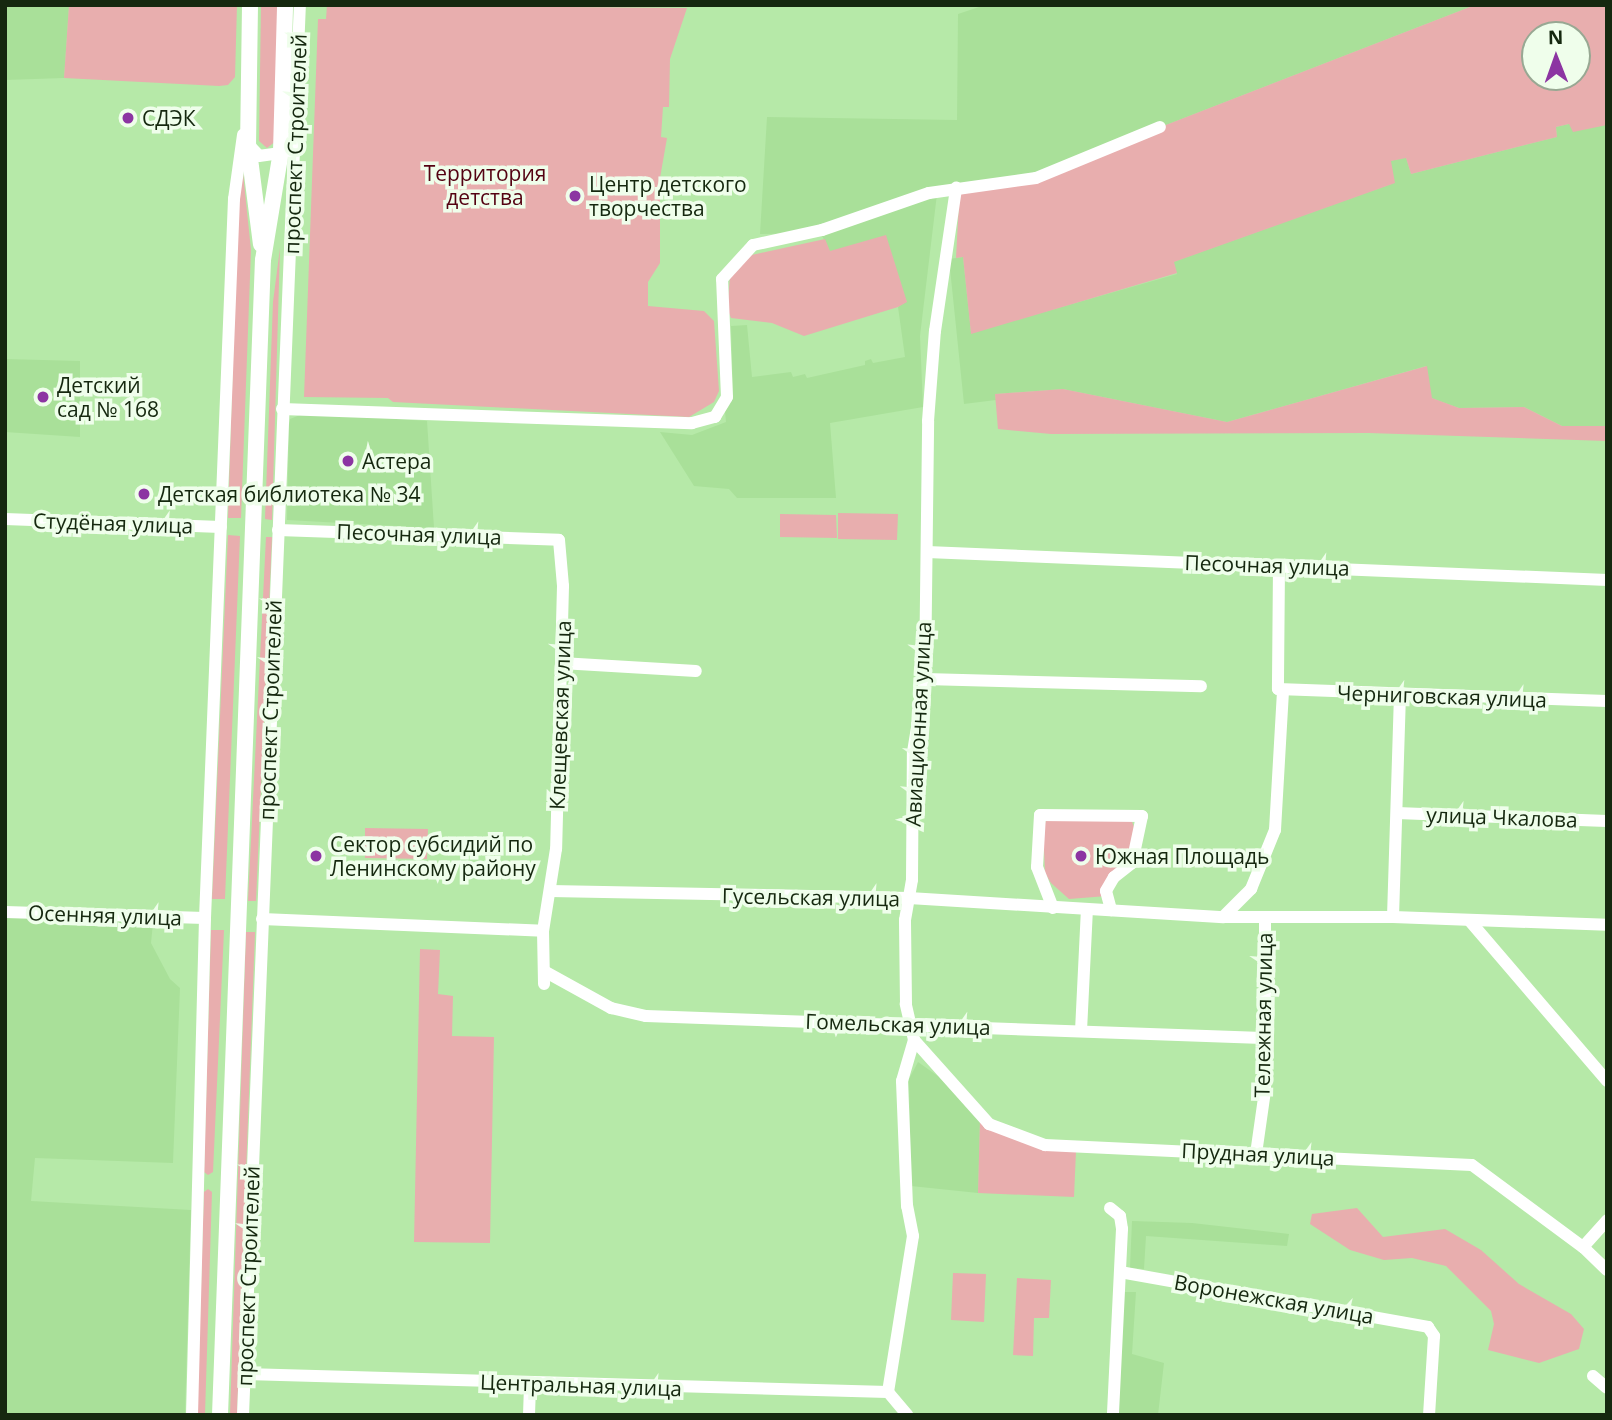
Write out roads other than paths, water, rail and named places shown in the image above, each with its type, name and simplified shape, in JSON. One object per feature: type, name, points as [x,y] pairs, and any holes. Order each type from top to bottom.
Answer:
[{"type":"main road","name":"проспект Строителей","points":[[220,1415],[263,260],[248,143],[250,5]]},
{"type":"main road","name":"проспект Строителей","points":[[263,260],[289,152],[285,5]]},
{"type":"street","name":"проспект Строителей","points":[[243,1415],[278,530],[289,152],[300,5]]},
{"type":"street","name":"проспект Строителей","points":[[192,1415],[205,918],[234,199],[248,100]]},
{"type":"street","points":[[282,409],[692,423],[715,416],[727,397],[723,279],[753,245],[822,230],[893,203],[956,188],[1036,178],[1160,127]]},
{"type":"street","points":[[248,143],[259,156],[289,152]]},
{"type":"street","name":"Авиационная улица","points":[[908,1025],[904,963],[909,898],[913,752],[925,679],[928,421],[935,331],[956,188]]},
{"type":"street","name":"Студёная улица","points":[[5,519],[221,527]]},
{"type":"street","name":"Песочная улица","points":[[278,530],[559,540]]},
{"type":"street","name":"Клещевская улица","points":[[550,891],[556,842],[561,663],[559,540]]},
{"type":"street","name":"Песочная улица","points":[[926,551],[1607,580]]},
{"type":"street","name":"Тележная улица","points":[[1223,917],[1251,889],[1275,830],[1280,690],[1279,566]]},
{"type":"street","points":[[561,663],[696,671]]},
{"type":"street","points":[[925,679],[1201,686]]},
{"type":"street","name":"Черниговская улица","points":[[1280,690],[1607,701]]},
{"type":"street","points":[[1393,917],[1400,695]]},
{"type":"street","name":"улица Чкалова","points":[[1397,813],[1607,821]]},
{"type":"street","points":[[1053,908],[1037,867],[1040,815],[1142,816],[1132,863],[1114,877],[1106,891],[1111,910]]},
{"type":"street","points":[[262,919],[543,931],[550,891]]},
{"type":"street","name":"Гусельская улица","points":[[550,891],[909,898],[1223,917],[1393,917],[1607,925]]},
{"type":"street","points":[[1081,1031],[1087,909]]},
{"type":"street","name":"Осенняя улица","points":[[5,912],[205,918]]},
{"type":"street","name":"Тележная улица","points":[[1256,1154],[1265,1091],[1265,918]]},
{"type":"street","points":[[1469,920],[1607,1081]]},
{"type":"street","name":"Гомельская улица","points":[[543,931],[544,977],[611,1008],[646,1016],[1263,1038]]},
{"type":"street","name":"Прудная улица","points":[[908,1025],[914,1040],[989,1124],[1045,1145],[1472,1165],[1583,1247],[1607,1270]]},
{"type":"street","points":[[907,1415],[888,1392],[913,1236],[907,1206],[902,1081],[914,1040]]},
{"type":"street","points":[[1110,1208],[1120,1216],[1113,1415]]},
{"type":"street","points":[[1583,1247],[1607,1220]]},
{"type":"street","name":"Воронежская улица","points":[[1120,1272],[1428,1327],[1434,1336],[1429,1415]]},
{"type":"street","name":"Центральная улица","points":[[244,1374],[888,1392]]},
{"type":"street","points":[[1593,1376],[1607,1388]]},
{"type":"street","points":[[529,1415],[530,1382]]},
{"type":"place","name":"СДЭК","points":[[128,118]]},
{"type":"place","name":"Центр детского творчества","points":[[575,196]]},
{"type":"place","name":"Детский сад № 168","points":[[43,397]]},
{"type":"place","name":"Астера","points":[[348,461]]},
{"type":"place","name":"Детская библиотека № 34","points":[[144,494]]},
{"type":"place","name":"Сектор субсидий по Ленинскому району","points":[[316,856]]},
{"type":"place","name":"Южная Площадь","points":[[1081,856]]},
{"type":"park label","name":"Территория детства","points":[[485,185]]}]
